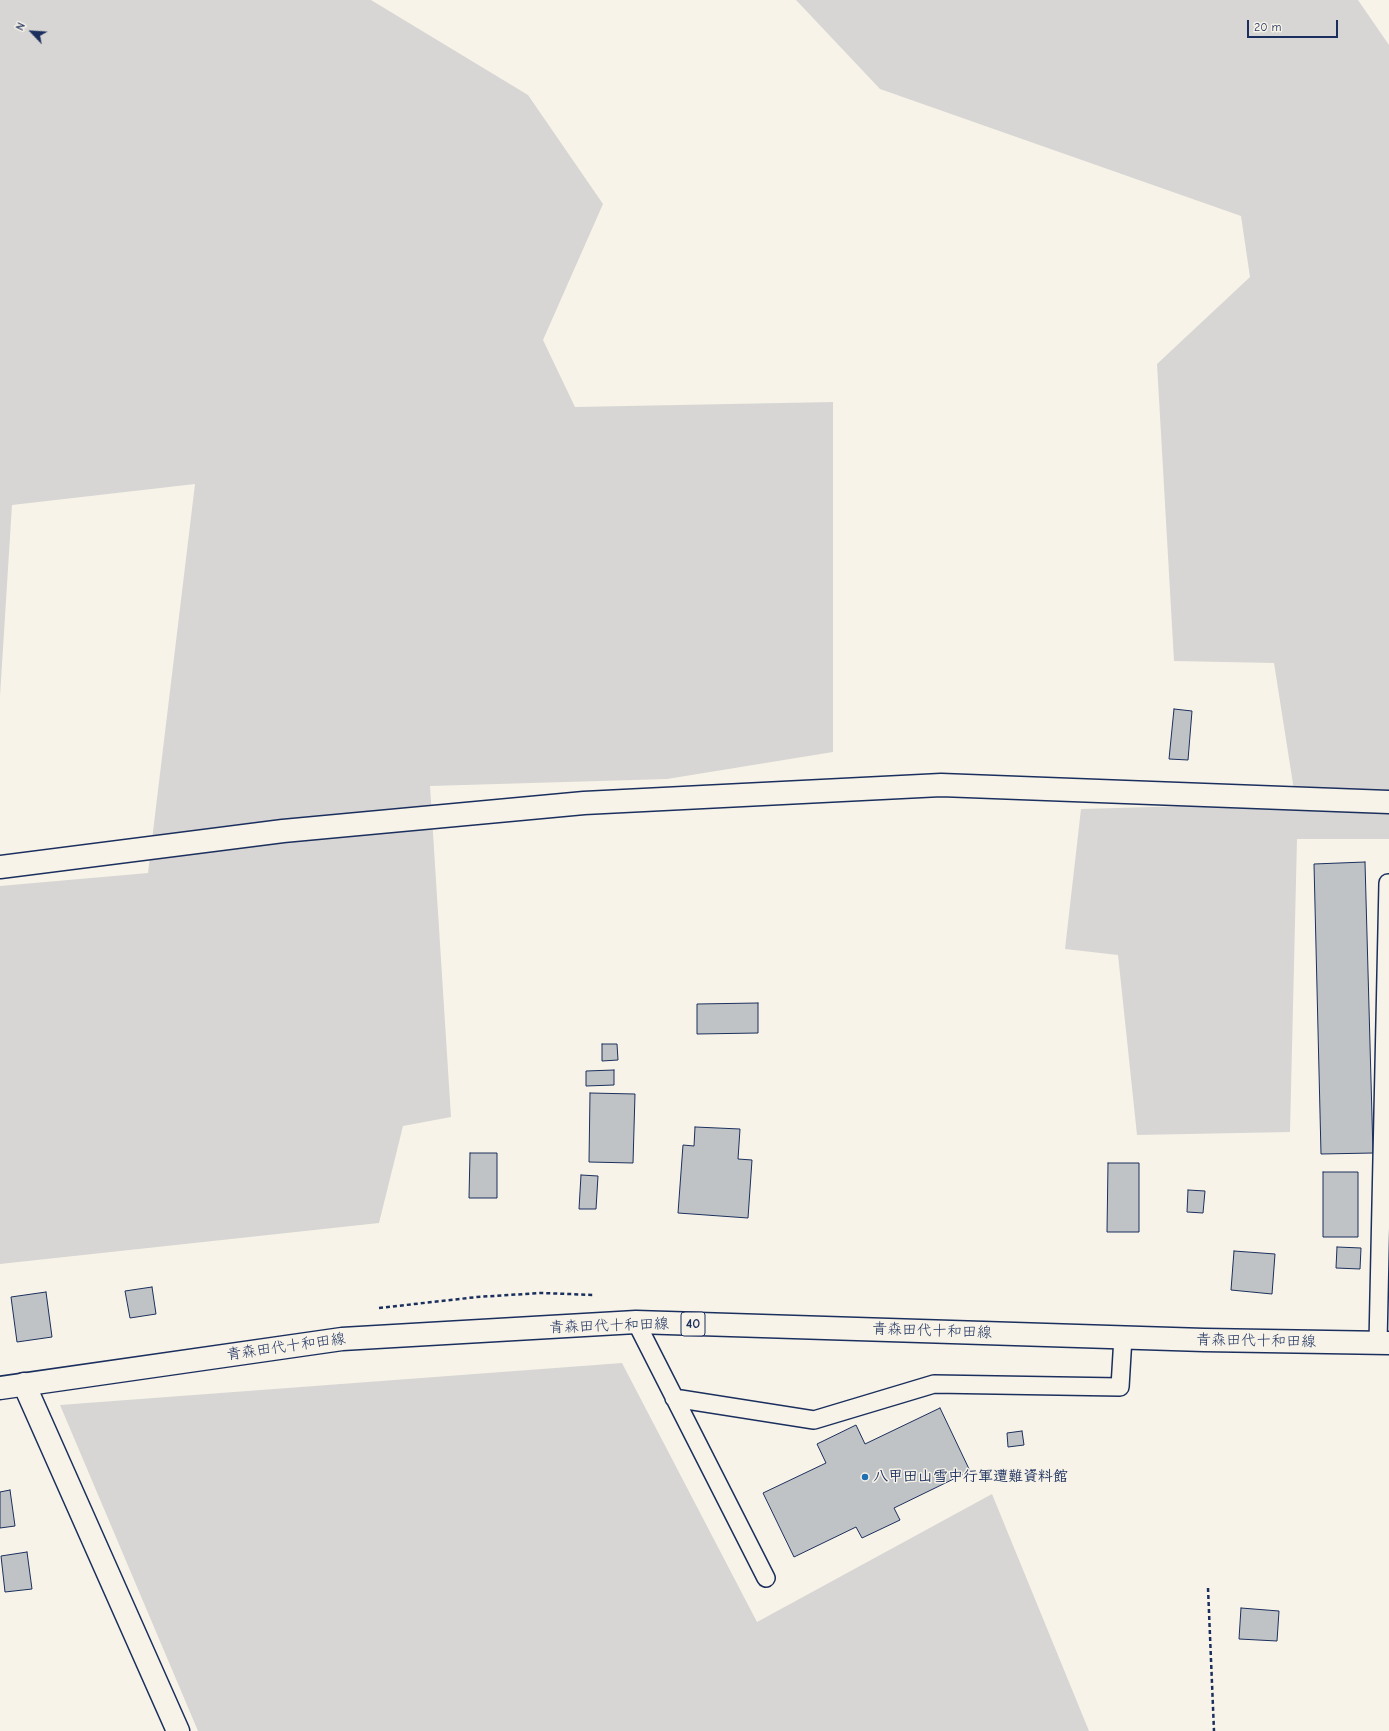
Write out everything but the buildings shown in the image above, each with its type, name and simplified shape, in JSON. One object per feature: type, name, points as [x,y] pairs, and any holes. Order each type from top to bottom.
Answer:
[{"type":"street","points":[[0,867],[283,831],[584,803],[941,785],[1389,802]]},
{"type":"street","name":"青森田代十和田線","points":[[0,1388],[342,1339],[636,1322],[1123,1337],[1384,1343]]},
{"type":"street","points":[[24,1384],[178,1731]]},
{"type":"lane","points":[[1384,1343],[1388,883]]},
{"type":"lane","points":[[636,1322],[766,1578]]},
{"type":"lane","points":[[674,1398],[814,1420],[934,1384],[1120,1387],[1123,1337]]},
{"type":"path","points":[[1208,1588],[1214,1731]]},
{"type":"shaded area","points":[[0,0],[371,0],[528,95],[603,204],[543,340],[575,407],[833,402],[833,752],[667,779],[430,786],[451,1117],[403,1126],[379,1223],[0,1264],[0,886],[148,873],[195,484],[12,505],[0,696]]},
{"type":"shaded area","points":[[796,0],[1358,0],[1389,45],[1389,839],[1297,839],[1290,1132],[1137,1135],[1118,955],[1065,949],[1081,809],[1296,803],[1274,663],[1174,661],[1157,364],[1250,277],[1241,216],[880,89]]},
{"type":"shaded area","points":[[622,1363],[757,1622],[992,1494],[1089,1731],[198,1731],[60,1405]]},
{"type":"place","name":"八甲田山雪中行軍遭難資料館","points":[[865,1477]]}]
